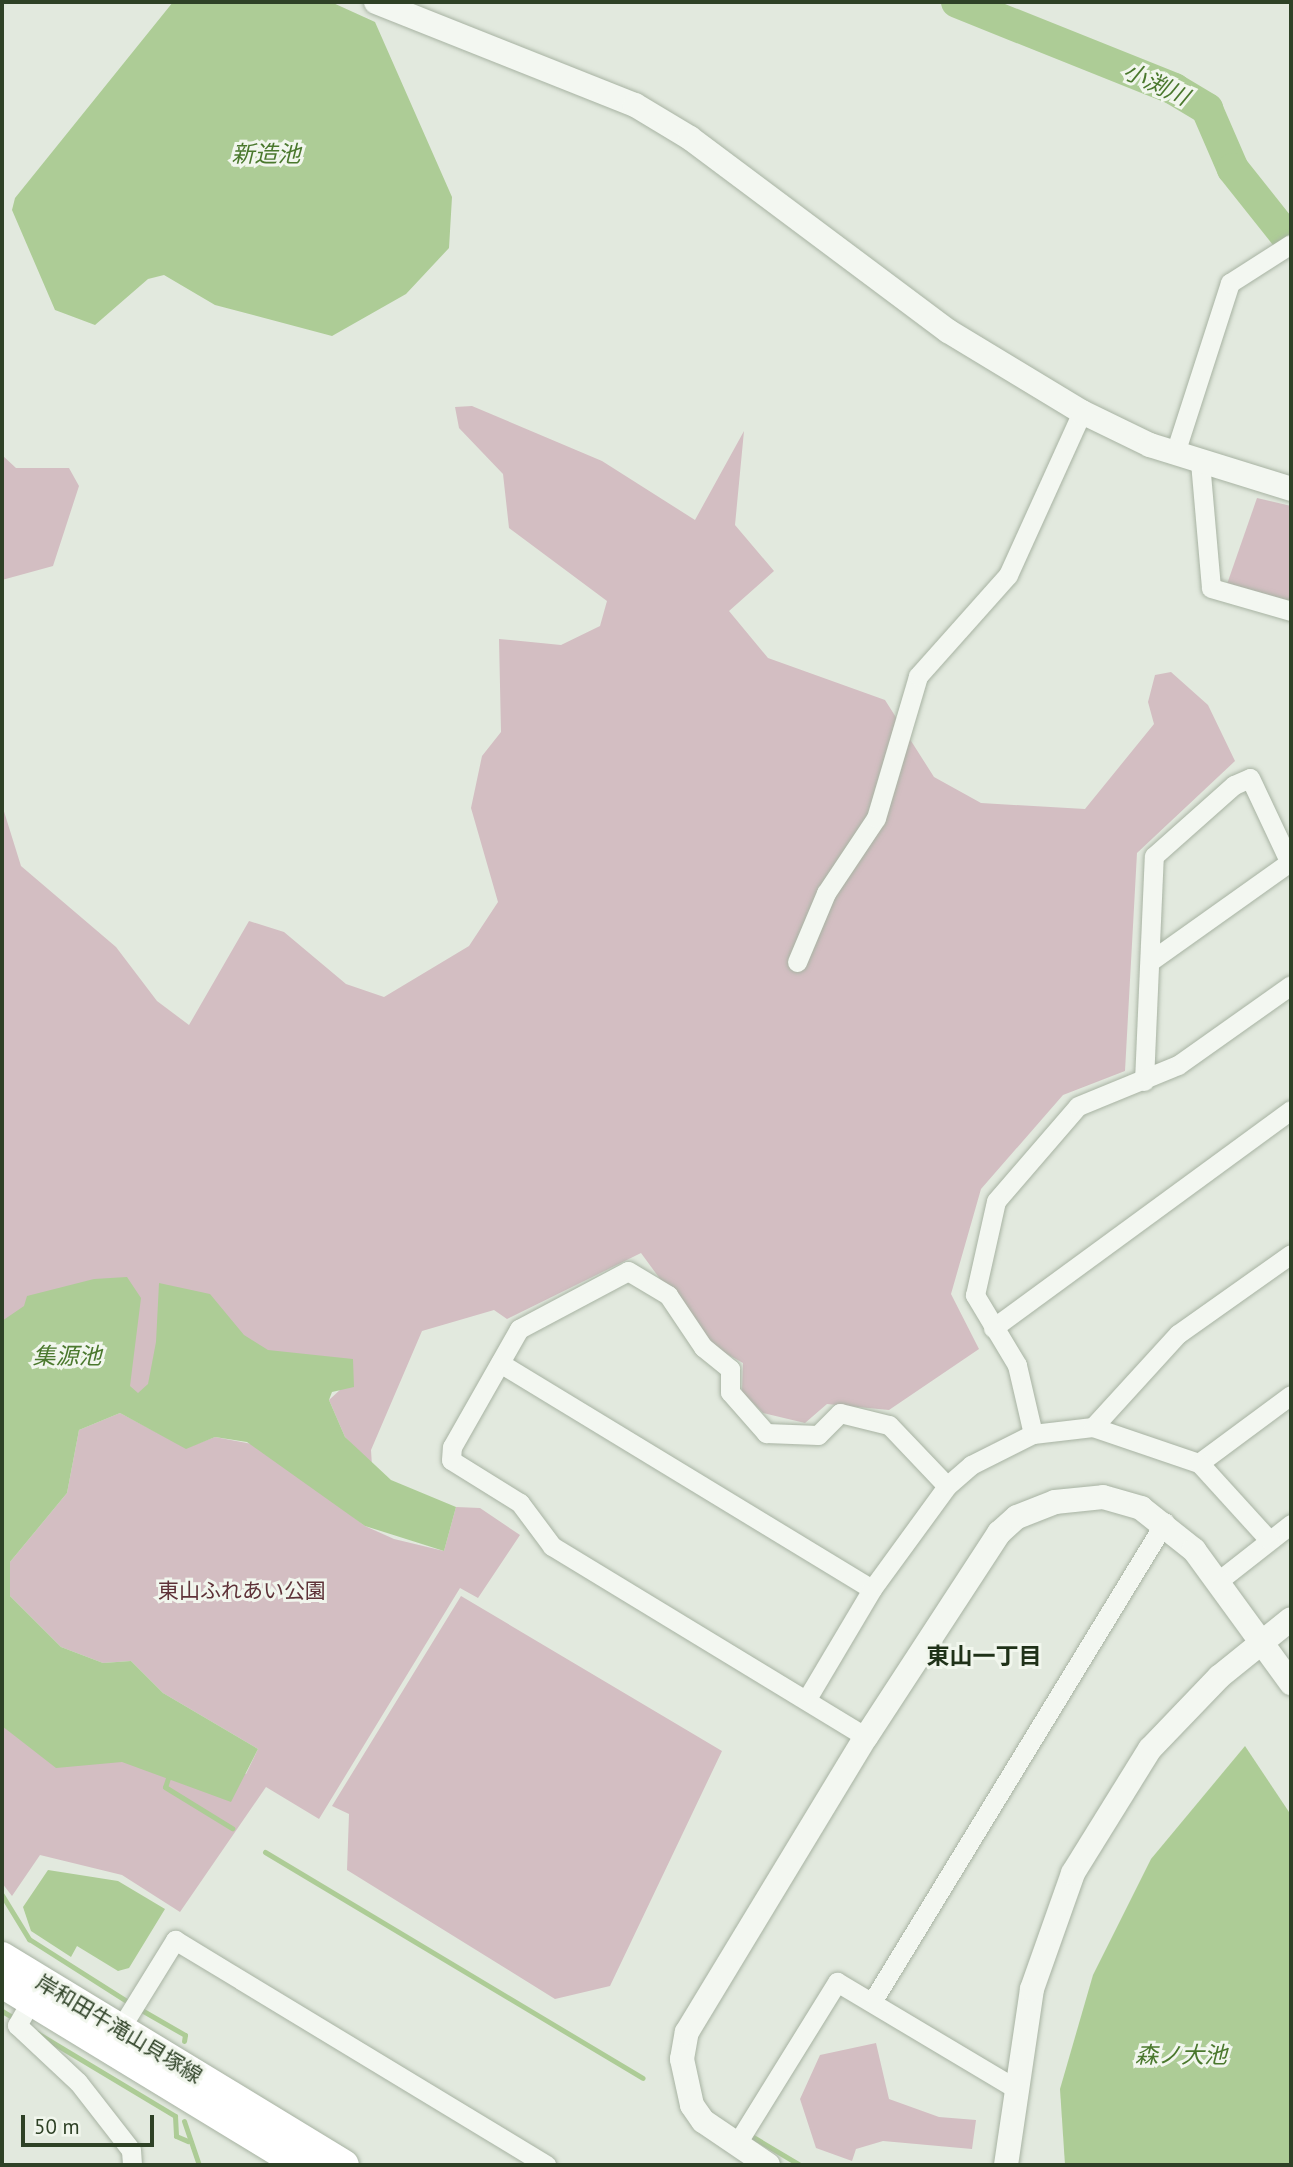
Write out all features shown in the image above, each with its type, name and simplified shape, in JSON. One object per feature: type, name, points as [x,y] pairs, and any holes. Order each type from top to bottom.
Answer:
[{"type":"main road","name":"岸和田牛滝山貝塚線","points":[[2,1957],[344,2165]]},
{"type":"main road","name":"岸和田牛滝山貝塚線","points":[[2,1983],[301,2165]]},
{"type":"street","points":[[376,2],[635,105],[690,138],[948,331],[1082,412],[1175,453],[1291,489]]},
{"type":"street","points":[[1175,453],[1230,283],[1291,244]]},
{"type":"street","points":[[797,962],[826,893],[876,818],[918,676],[1008,575],[1082,412]]},
{"type":"street","points":[[1200,462],[1211,588],[1291,611]]},
{"type":"street","points":[[1144,1081],[1152,960],[1154,856],[1234,785],[1250,778],[1291,864],[1152,960]]},
{"type":"street","points":[[1033,1434],[1017,1365],[975,1295],[996,1201],[1078,1106],[1144,1081],[1203,1049],[1291,985]]},
{"type":"street","points":[[993,1328],[1291,1110]]},
{"type":"street","points":[[1093,1427],[1178,1334],[1291,1254]]},
{"type":"street","points":[[866,1737],[808,1697],[552,1546],[520,1503],[451,1460],[452,1447],[519,1329],[614,1272],[628,1270],[668,1295],[703,1348],[730,1369],[730,1392],[766,1433],[818,1436],[840,1413],[889,1425],[947,1486]]},
{"type":"street","points":[[500,1363],[872,1589]]},
{"type":"street","points":[[1199,1463],[1291,1395]]},
{"type":"street","points":[[808,1697],[872,1589],[947,1486],[971,1465],[1033,1434],[1093,1427],[1199,1463],[1269,1540]]},
{"type":"street","points":[[768,2165],[736,2145],[692,2105],[682,2059],[687,2032],[974,1564],[1017,1517],[1055,1502],[1103,1497],[1166,1522],[1217,1582],[1291,1683]]},
{"type":"street","points":[[872,2002],[1166,1522]]},
{"type":"street","points":[[1217,1582],[1291,1524]]},
{"type":"street","points":[[1006,2165],[1015,2088],[1032,1989],[1073,1873],[1150,1749],[1261,1641],[1291,1619]]},
{"type":"street","points":[[120,2029],[175,1940],[546,2165]]},
{"type":"street","points":[[736,2145],[837,1982],[1015,2088]]},
{"type":"street","points":[[31,2001],[17,2025],[78,2082],[131,2150],[132,2165]]},
{"type":"green space","points":[[472,406],[602,461],[695,520],[744,431],[735,525],[774,571],[729,611],[768,658],[885,700],[934,777],[981,803],[1085,809],[1154,724],[1148,702],[1155,675],[1171,672],[1208,705],[1235,761],[1137,853],[1125,1071],[1063,1095],[981,1189],[951,1294],[979,1349],[889,1410],[827,1404],[805,1423],[763,1413],[742,1392],[743,1363],[707,1343],[641,1253],[507,1319],[494,1310],[422,1331],[371,1450],[372,1466],[345,1437],[329,1400],[341,1389],[352,1359],[77,1408],[2,1475],[2,805],[21,866],[116,947],[157,1001],[189,1025],[249,921],[284,932],[346,984],[384,997],[469,946],[498,902],[471,808],[482,756],[501,732],[499,639],[561,645],[600,626],[607,601],[509,528],[503,474],[459,428],[455,407]]},
{"type":"green space","points":[[2,455],[16,468],[69,468],[79,486],[53,566],[2,580]]},
{"type":"green space","points":[[1257,498],[1291,506],[1291,601],[1226,587]]},
{"type":"green space","name":"東山ふれあい公園","points":[[120,1413],[186,1448],[215,1437],[258,1445],[365,1526],[394,1539],[444,1551],[456,1507],[480,1508],[520,1535],[478,1598],[460,1588],[319,1819],[266,1787],[180,1912],[122,1875],[40,1855],[12,1896],[2,1883],[2,1646],[246,1774],[258,1749],[163,1693],[131,1661],[103,1663],[61,1647],[10,1596],[10,1562],[67,1493],[79,1430]]},
{"type":"green space","points":[[461,1596],[722,1751],[610,1986],[555,1999],[347,1870],[349,1814],[332,1806]]},
{"type":"green space","points":[[876,2043],[889,2099],[939,2117],[976,2120],[972,2149],[883,2141],[856,2149],[852,2161],[816,2148],[800,2099],[820,2055]]},
{"type":"water","name":"新造池","points":[[173,2],[331,2],[375,22],[452,197],[449,248],[406,294],[332,336],[215,305],[164,275],[148,279],[95,325],[55,310],[12,210],[15,198]]},
{"type":"water","name":"集源池","points":[[127,1277],[141,1298],[130,1386],[138,1393],[148,1384],[156,1342],[159,1283],[210,1294],[244,1335],[268,1350],[353,1359],[354,1387],[332,1392],[329,1400],[345,1437],[391,1480],[456,1507],[444,1551],[365,1526],[247,1442],[215,1437],[186,1449],[120,1413],[79,1430],[67,1493],[10,1562],[10,1596],[61,1647],[103,1663],[131,1661],[163,1693],[258,1749],[231,1802],[122,1762],[56,1768],[2,1726],[2,1321],[24,1306],[27,1296],[94,1279]]},
{"type":"water","name":"森ノ大池","points":[[1245,1746],[1291,1815],[1291,2165],[1065,2165],[1060,2089],[1093,1975],[1151,1859]]},
{"type":"water","points":[[48,1870],[118,1881],[165,1909],[129,1968],[118,1971],[77,1946],[71,1957],[31,1931],[23,1907]]},
{"type":"waterway","name":"小渕川","points":[[957,2],[1174,89],[1207,109],[1233,169],[1291,242]]},
{"type":"waterway","points":[[168,1778],[165,1787],[232,1828]]},
{"type":"waterway","points":[[265,1852],[643,2078]]},
{"type":"waterway","points":[[2,1895],[29,1939],[130,2003]]},
{"type":"waterway","points":[[138,2008],[185,2035],[184,2041]]},
{"type":"waterway","points":[[2,2011],[12,2017]]},
{"type":"waterway","points":[[37,2033],[175,2116],[176,2136],[188,2141]]},
{"type":"waterway","points":[[184,2121],[199,2165]]},
{"type":"waterway","points":[[753,2137],[800,2165]]},
{"type":"district","name":"東山一丁目","points":[[984,1656]]}]
